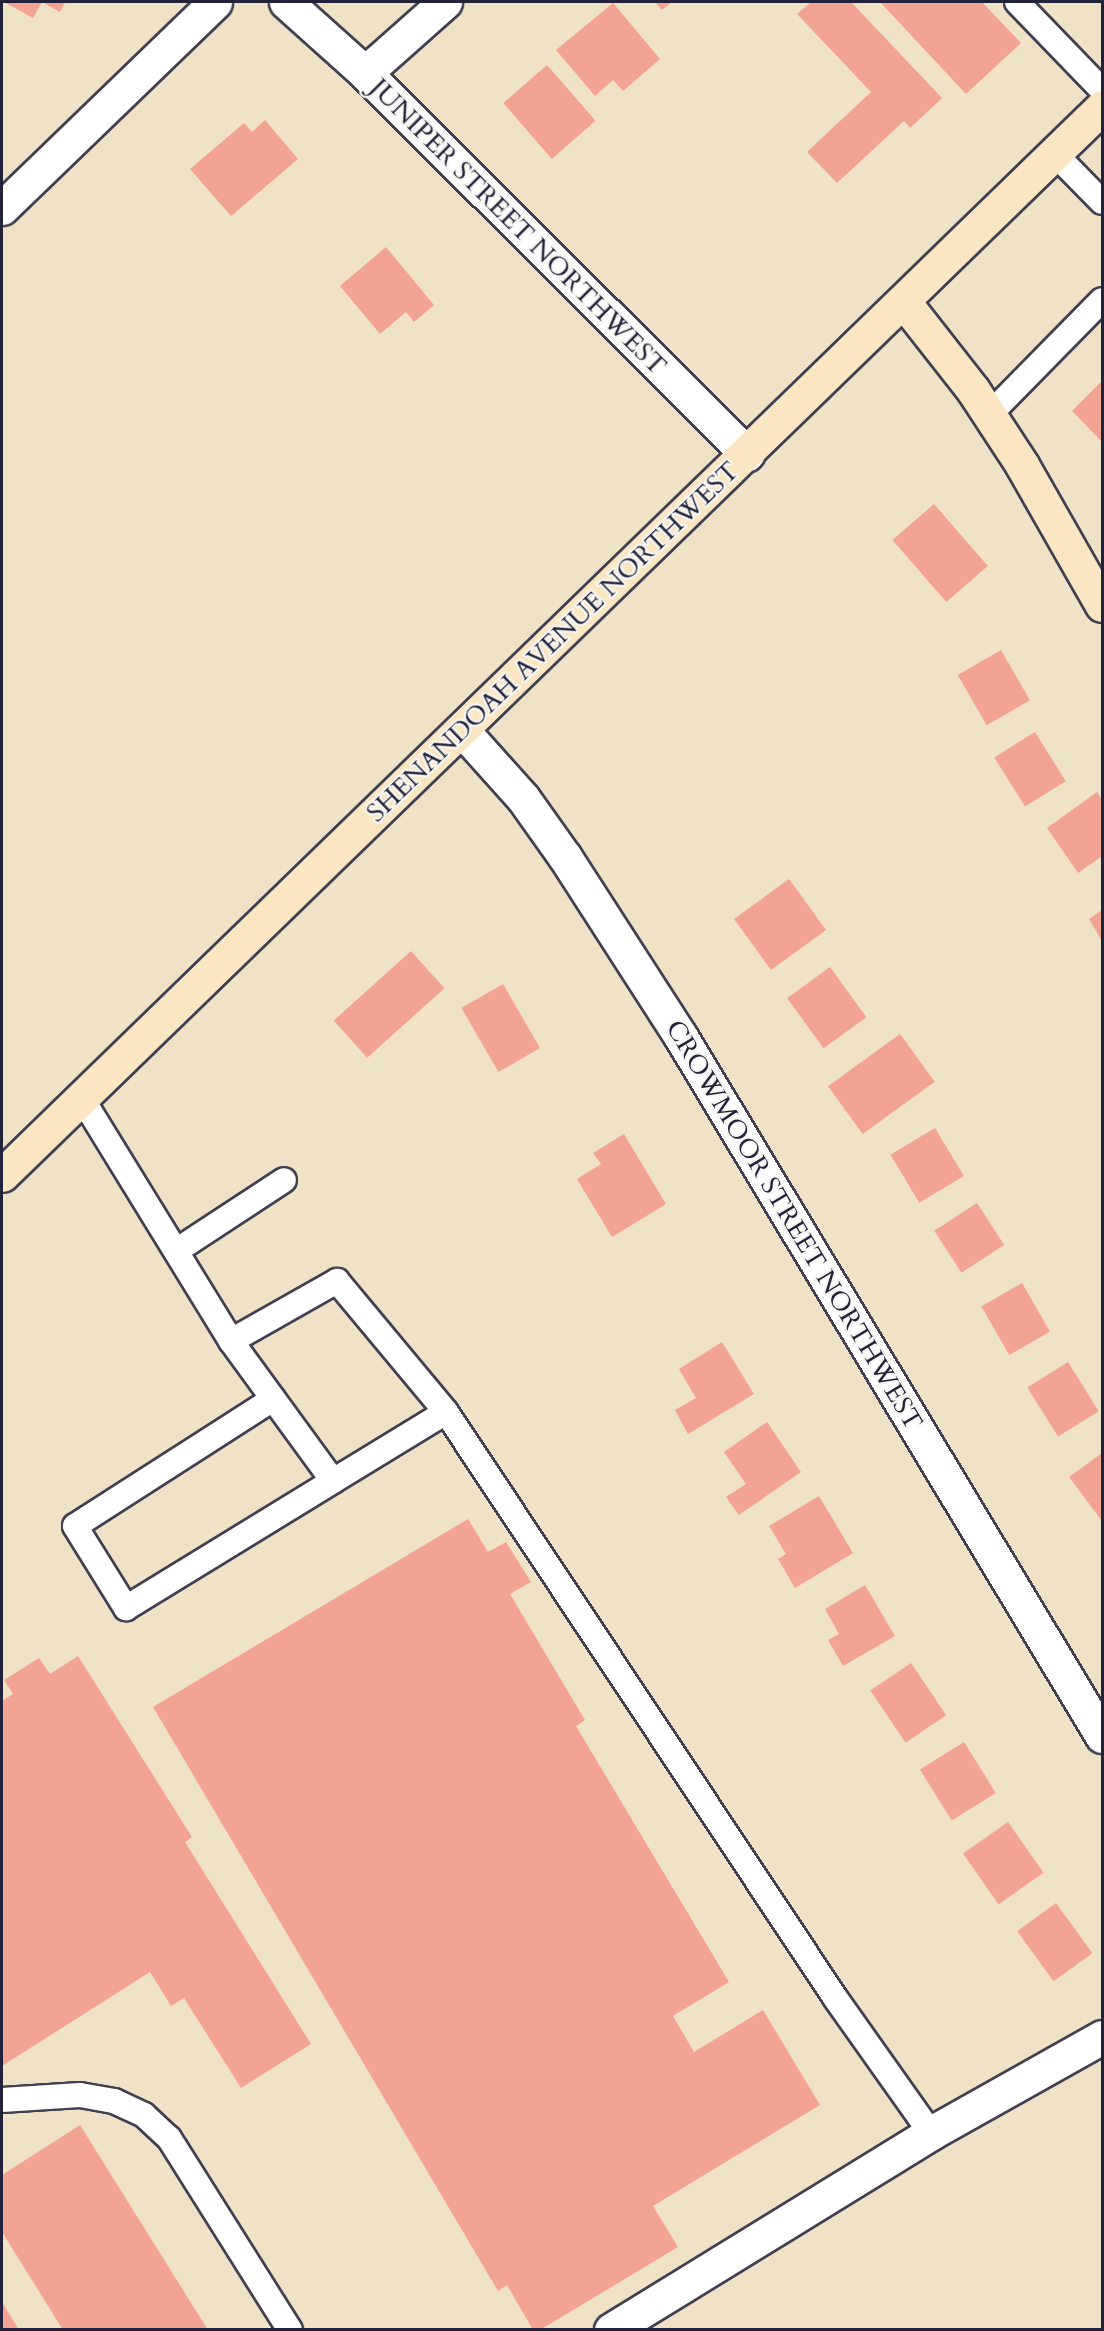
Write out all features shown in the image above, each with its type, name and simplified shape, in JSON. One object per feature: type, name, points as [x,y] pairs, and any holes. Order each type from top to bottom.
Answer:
[{"type":"main road","name":"SHENANDOAH AVENUE NORTHWEST","points":[[2,1175],[904,302],[1102,107]]},
{"type":"main road","points":[[904,302],[989,415],[1022,465],[1102,605]]},
{"type":"street","points":[[2,208],[215,2]]},
{"type":"street","name":"JUNIPER STREET NORTHWEST","points":[[286,2],[365,73],[747,454]]},
{"type":"street","points":[[365,73],[445,2]]},
{"type":"street","name":"CROWMOOR STREET NORTHWEST","points":[[462,730],[522,798],[565,857],[674,1028],[1102,1736]]},
{"type":"street","points":[[611,2330],[932,2133],[1102,2037]]},
{"type":"lane","points":[[1017,2],[1102,90]]},
{"type":"lane","points":[[1055,154],[1102,202]]},
{"type":"lane","points":[[989,415],[1102,300]]},
{"type":"lane","points":[[81,1097],[231,1341],[333,1481]]},
{"type":"lane","points":[[176,1251],[284,1180]]},
{"type":"lane","points":[[231,1341],[337,1281],[446,1412],[823,1980],[932,2133]]},
{"type":"lane","points":[[273,1399],[75,1526],[126,1608],[446,1412]]},
{"type":"lane","points":[[2,2100],[80,2095],[114,2101],[144,2115],[169,2138],[290,2330]]},
{"type":"building","points":[[4,2],[42,2],[33,18]]},
{"type":"building","points":[[42,2],[65,2],[60,12]]},
{"type":"building","points":[[655,2],[672,2],[662,10]]},
{"type":"building","points":[[811,2],[851,2],[942,98],[910,128],[904,121],[837,183],[807,152],[871,92],[797,14]]},
{"type":"building","points":[[880,2],[982,2],[1021,43],[966,94]]},
{"type":"building","points":[[613,3],[660,59],[623,91],[613,80],[595,96],[556,50]]},
{"type":"building","points":[[547,65],[596,121],[552,159],[503,103]]},
{"type":"building","points":[[265,120],[298,159],[231,216],[190,169],[244,123],[252,132]]},
{"type":"building","points":[[386,247],[434,305],[414,322],[406,312],[380,334],[340,286]]},
{"type":"building","points":[[1102,381],[1102,442],[1072,411]]},
{"type":"building","points":[[934,504],[988,566],[946,602],[892,540]]},
{"type":"building","points":[[1001,650],[1030,700],[987,725],[958,675]]},
{"type":"building","points":[[1035,732],[1066,781],[1025,807],[994,757]]},
{"type":"building","points":[[1097,792],[1102,800],[1102,856],[1078,873],[1047,828]]},
{"type":"building","points":[[789,879],[826,930],[771,970],[734,919]]},
{"type":"building","points":[[1102,910],[1102,941],[1089,919]]},
{"type":"building","points":[[411,951],[444,988],[367,1058],[334,1021]]},
{"type":"building","points":[[830,967],[866,1017],[824,1048],[787,998]]},
{"type":"building","points":[[503,984],[540,1048],[498,1072],[461,1008]]},
{"type":"building","points":[[900,1034],[935,1082],[863,1134],[828,1086]]},
{"type":"building","points":[[935,1128],[964,1176],[919,1203],[890,1155]]},
{"type":"building","points":[[624,1134],[666,1204],[612,1237],[577,1179],[601,1164],[593,1153]]},
{"type":"building","points":[[977,1203],[1004,1245],[961,1273],[934,1231]]},
{"type":"building","points":[[1022,1283],[1050,1331],[1009,1355],[981,1306]]},
{"type":"building","points":[[722,1342],[754,1394],[688,1434],[675,1410],[696,1398],[679,1369]]},
{"type":"building","points":[[1068,1362],[1099,1411],[1058,1437],[1027,1387]]},
{"type":"building","points":[[767,1422],[801,1472],[739,1515],[726,1497],[746,1484],[724,1452]]},
{"type":"building","points":[[1102,1453],[1102,1521],[1069,1477]]},
{"type":"building","points":[[819,1496],[853,1553],[795,1588],[778,1559],[786,1554],[769,1526]]},
{"type":"building","points":[[468,1519],[488,1552],[506,1542],[531,1582],[510,1594],[585,1720],[576,1726],[729,1982],[673,2016],[694,2052],[763,2010],[820,2105],[653,2206],[678,2247],[540,2330],[533,2330],[507,2285],[498,2291],[153,1707]]},
{"type":"building","points":[[865,1585],[895,1636],[843,1666],[828,1640],[839,1634],[825,1609]]},
{"type":"building","points":[[78,1656],[192,1837],[185,1842],[311,2044],[241,2088],[184,1998],[171,2006],[150,1972],[2,2066],[2,1701],[13,1694],[4,1680],[39,1658],[50,1674]]},
{"type":"building","points":[[911,1663],[946,1715],[906,1743],[870,1690]]},
{"type":"building","points":[[964,1742],[996,1793],[952,1820],[920,1770]]},
{"type":"building","points":[[1008,1822],[1044,1873],[999,1904],[963,1854]]},
{"type":"building","points":[[1056,1903],[1092,1953],[1054,1981],[1017,1931]]},
{"type":"building","points":[[80,2125],[208,2330],[63,2330],[2,2232],[2,2175]]},
{"type":"building","points":[[2,2302],[19,2330],[2,2330]]}]
